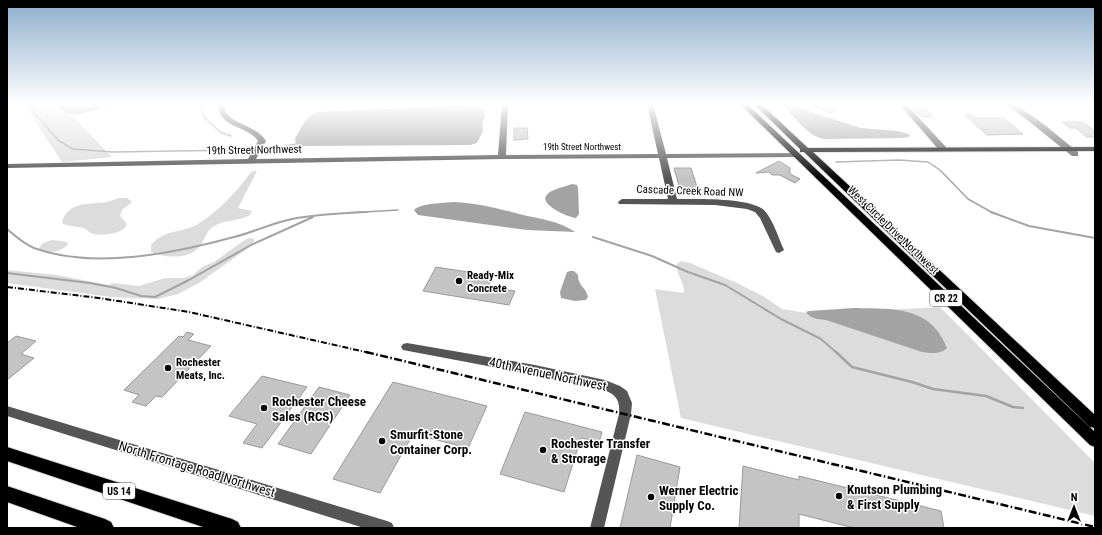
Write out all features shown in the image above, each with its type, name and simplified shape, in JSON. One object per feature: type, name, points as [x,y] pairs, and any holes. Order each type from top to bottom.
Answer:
[{"type":"highway","name":"US 14","points":[[7,454],[232,528]]},
{"type":"highway","points":[[7,494],[105,528]]},
{"type":"main road","name":"West Circle Drive Northwest","points":[[773,129],[801,153],[1095,423]]},
{"type":"main road","name":"West Circle Drive Northwest","points":[[779,129],[801,153],[1095,441]]},
{"type":"main road","name":"19th Street Northwest","points":[[801,153],[943,149],[1095,149]]},
{"type":"main road","name":"19th Street Northwest","points":[[801,153],[1095,154]]},
{"type":"street","points":[[247,129],[261,136],[262,141],[251,161]]},
{"type":"street","points":[[502,157],[504,129]]},
{"type":"street","points":[[656,129],[673,202]]},
{"type":"street","points":[[925,129],[943,149]]},
{"type":"street","points":[[1043,129],[1075,154]]},
{"type":"street","name":"19th Street Northwest","points":[[7,166],[662,154],[801,153]]},
{"type":"street","name":"Cascade Creek Road NW","points":[[622,202],[734,203],[752,206],[760,210],[764,216],[779,250]]},
{"type":"street","name":"40th Avenue Northwest","points":[[407,347],[535,370],[605,385],[612,387],[623,395],[626,405],[625,414],[597,528]]},
{"type":"street","name":"North Frontage Road Northwest","points":[[7,411],[387,528]]},
{"type":"shaded area","points":[[40,129],[85,129],[112,157],[62,162]]},
{"type":"shaded area","points":[[301,129],[483,129],[483,131],[477,143],[470,145],[299,146],[296,144],[295,139]]},
{"type":"shaded area","points":[[805,129],[873,129],[898,131],[909,134],[910,136],[902,138],[824,139]]},
{"type":"shaded area","points":[[257,171],[238,208],[252,211],[250,215],[214,226],[207,233],[196,251],[190,254],[184,256],[163,256],[151,252],[151,245],[162,236],[192,227],[213,213],[234,193],[251,172]]},
{"type":"shaded area","points":[[572,184],[577,185],[578,188],[579,214],[576,218],[556,210],[545,200],[546,196],[551,192],[558,188]]},
{"type":"shaded area","points":[[119,198],[127,198],[132,202],[122,210],[120,216],[127,224],[118,232],[103,235],[94,234],[86,229],[62,223],[69,210],[74,207],[107,202]]},
{"type":"shaded area","points":[[454,202],[489,207],[543,219],[563,225],[575,232],[527,230],[418,215],[414,210],[421,206]]},
{"type":"shaded area","points":[[246,239],[254,239],[254,241],[251,246],[199,283],[178,294],[158,299],[111,297],[7,283],[7,270],[57,275],[108,285],[113,283],[139,286],[165,278],[184,278],[193,275],[202,267],[214,262]]},
{"type":"shaded area","points":[[52,240],[67,242],[68,244],[62,249],[53,252],[42,251],[39,248],[43,243]]},
{"type":"shaded area","points":[[681,261],[690,263],[737,283],[763,296],[782,309],[813,314],[940,307],[1095,463],[1095,516],[681,418],[655,289],[684,293],[677,268],[677,264]]},
{"type":"shaded area","points":[[574,271],[578,275],[579,282],[586,291],[588,297],[586,300],[575,301],[561,298],[560,292],[567,272]]},
{"type":"shaded area","points":[[854,308],[896,310],[908,312],[920,317],[931,324],[940,334],[947,348],[938,353],[922,352],[826,320],[812,317],[806,312]]},
{"type":"building","points":[[514,129],[527,129],[528,139],[514,140]]},
{"type":"building","points":[[980,129],[1017,129],[1023,134],[987,135]]},
{"type":"building","points":[[1077,129],[1092,129],[1095,131],[1095,137],[1087,137]]},
{"type":"building","points":[[779,161],[790,168],[790,174],[800,179],[795,183],[780,175],[772,175],[769,172],[756,173]]},
{"type":"building","points":[[674,168],[691,168],[699,193],[681,193]]},
{"type":"building","name":"Ready-Mix Concrete","points":[[436,267],[493,276],[488,287],[515,291],[509,305],[423,291]]},
{"type":"building","name":"Rochester Meats, Inc.","points":[[187,332],[194,334],[188,340],[211,346],[162,397],[156,396],[146,406],[132,402],[139,395],[124,390],[179,336],[183,337]]},
{"type":"building","points":[[16,336],[36,341],[21,354],[34,358],[7,380],[7,343]]},
{"type":"building","name":"Rochester Cheese Sales (RCS)","points":[[262,376],[307,387],[262,448],[243,443],[257,424],[229,416]]},
{"type":"building","name":"Smurfit-Stone Container Corp.","points":[[393,382],[487,406],[468,448],[413,434],[380,493],[333,479]]},
{"type":"building","points":[[319,387],[350,395],[311,454],[278,444]]},
{"type":"building","name":"Rochester Transfer & Strorage","points":[[525,412],[602,432],[599,442],[581,438],[564,492],[500,474]]},
{"type":"building","name":"Werner Electric Supply Co.","points":[[637,455],[680,467],[670,528],[620,528]]},
{"type":"building","points":[[743,466],[799,480],[799,476],[941,511],[944,528],[854,528],[799,514],[799,528],[739,528]]},
{"type":"waterway","points":[[48,129],[58,140],[73,149],[113,152],[239,150]]},
{"type":"waterway","points":[[217,129],[220,132],[231,136]]},
{"type":"waterway","points":[[271,149],[296,144]]},
{"type":"waterway","points":[[836,162],[899,160],[928,162],[940,170],[968,199],[992,212]]},
{"type":"waterway","points":[[347,213],[398,210]]},
{"type":"waterway","points":[[7,229],[30,246],[57,254],[82,258],[134,257],[186,249],[249,233],[277,223],[301,217],[367,212]]},
{"type":"waterway","points":[[992,212],[1029,226],[1095,238]]},
{"type":"waterway","points":[[7,273],[90,283],[116,288],[141,296],[155,297],[189,280],[251,245],[313,217]]},
{"type":"waterway","points":[[593,237],[652,256],[688,272],[725,285],[781,319],[821,339],[837,353]]},
{"type":"waterway","points":[[836,352],[852,367],[912,382],[933,389],[986,396],[1013,407],[1023,408]]},
{"type":"railway","points":[[7,287],[99,298],[189,312],[370,353]]},
{"type":"railway","points":[[366,352],[1095,527]]},
{"type":"place","name":"Ready-Mix Concrete","points":[[459,281]]},
{"type":"place","name":"Rochester Meats, Inc.","points":[[168,368]]},
{"type":"place","name":"Rochester Cheese Sales (RCS)","points":[[264,408]]},
{"type":"place","name":"Smurfit-Stone Container Corp.","points":[[382,441]]},
{"type":"place","name":"Rochester Transfer & Strorage","points":[[543,450]]},
{"type":"place","name":"Knutson Plumbing & First Supply","points":[[839,496]]},
{"type":"place","name":"Werner Electric Supply Co.","points":[[651,497]]}]
